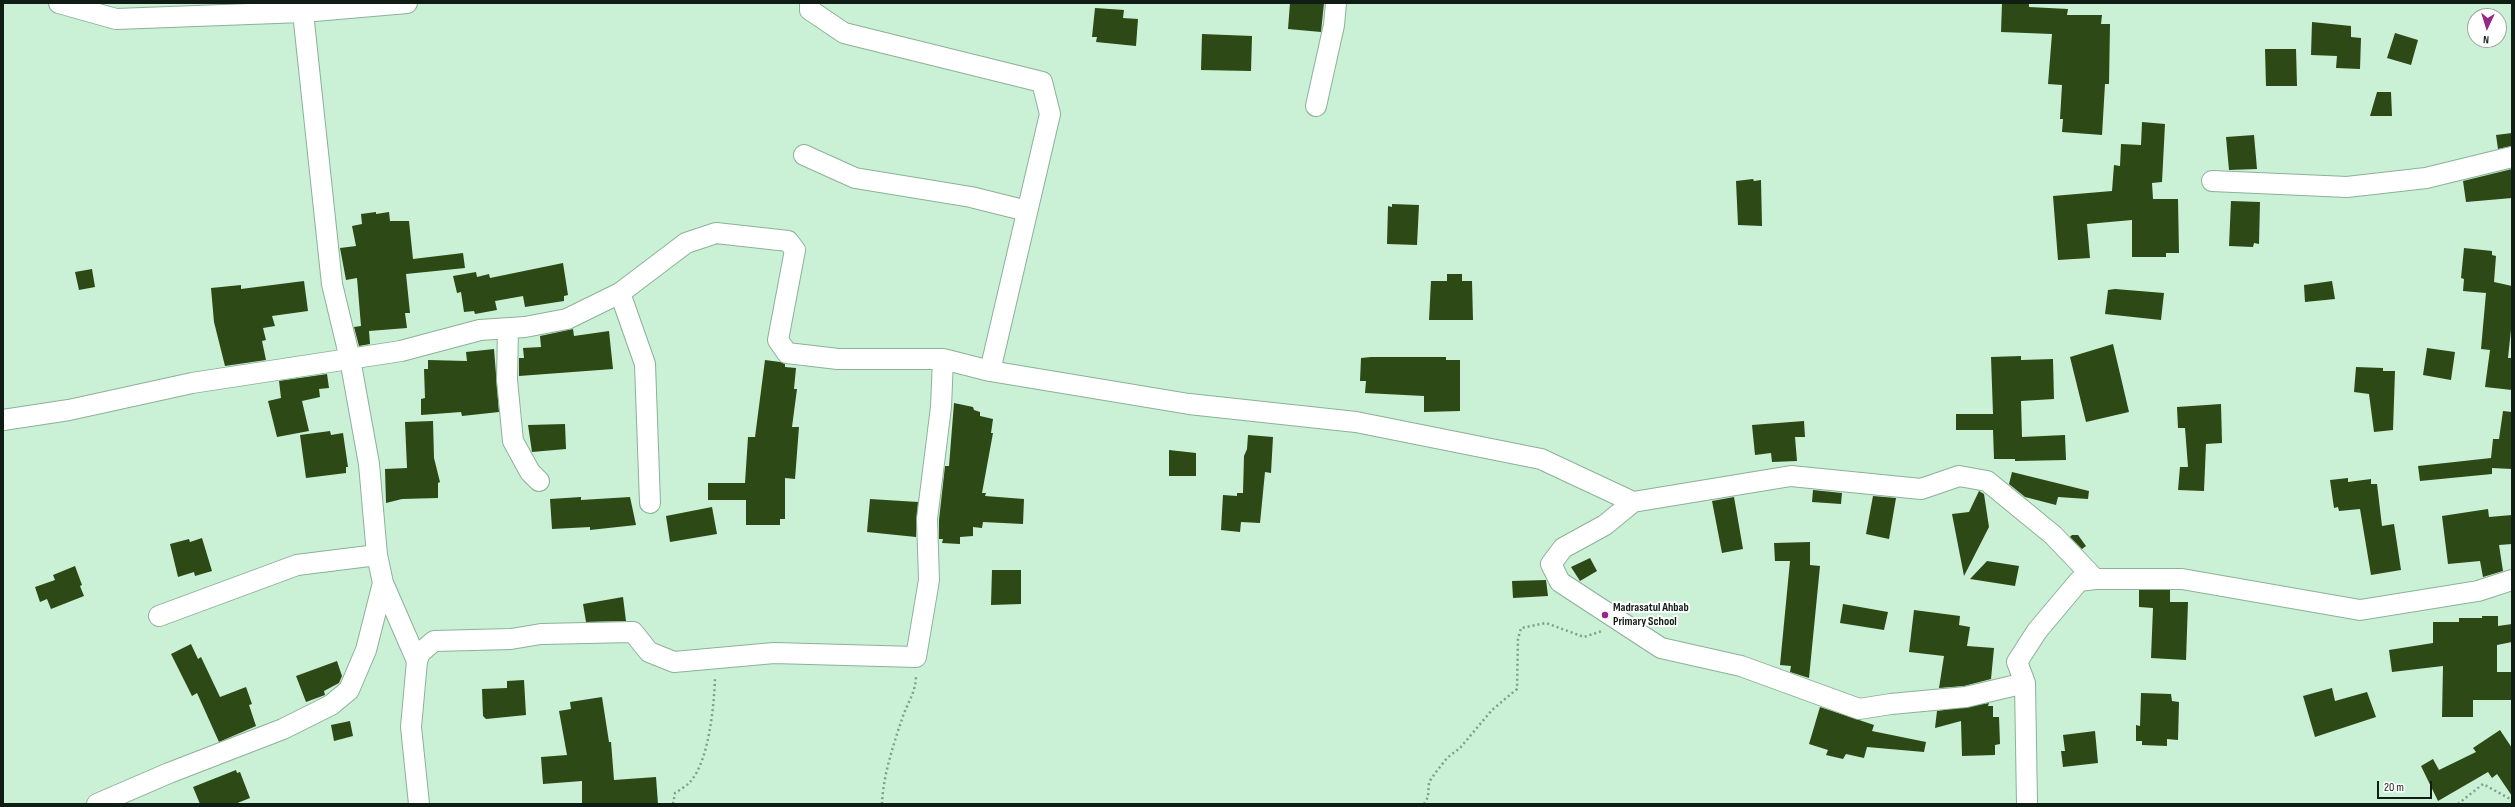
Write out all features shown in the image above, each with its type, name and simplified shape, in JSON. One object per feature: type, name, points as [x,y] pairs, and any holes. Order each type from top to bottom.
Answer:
[{"type":"street","points":[[59,3],[116,19],[408,3]]},
{"type":"street","points":[[810,3],[810,10],[844,33],[1042,82],[1050,114],[990,371]]},
{"type":"street","points":[[1316,106],[1334,25],[1336,3]]},
{"type":"street","points":[[302,8],[332,284],[350,359],[369,464],[377,555],[383,583],[417,661]]},
{"type":"street","points":[[804,155],[854,178],[971,197],[1027,211]]},
{"type":"street","points":[[2212,181],[2347,187],[2426,178],[2512,157]]},
{"type":"street","points":[[3,420],[69,410],[192,383],[402,351],[480,330],[508,329],[567,319],[620,293],[686,243],[716,233],[788,241],[794,250],[778,340],[787,353],[838,359],[943,359],[990,371],[1189,404],[1356,422],[1541,459],[1633,502]]},
{"type":"street","points":[[620,293],[646,364],[650,503]]},
{"type":"street","points":[[508,329],[507,380],[513,441],[530,472],[539,481]]},
{"type":"street","points":[[419,804],[411,727],[417,661],[420,653],[434,641],[511,639],[541,634],[633,632],[649,652],[674,662],[716,657],[774,653],[916,657],[929,580],[927,520],[941,407],[943,359]]},
{"type":"street","points":[[2025,682],[1966,697],[1891,704],[1858,709],[1741,666],[1661,648],[1560,582],[1551,564],[1563,548],[1605,525],[1633,502],[1791,476],[1921,488],[1959,476],[1987,481],[2053,535],[2095,579]]},
{"type":"street","points":[[159,616],[297,565],[377,555]]},
{"type":"street","points":[[2027,804],[2025,682],[2017,662],[2037,631],[2079,581],[2095,579],[2182,579],[2360,610],[2478,591],[2512,580]]},
{"type":"street","points":[[98,804],[169,773],[283,729],[331,705],[349,690],[355,677],[366,650],[383,583]]},
{"type":"path","points":[[1424,804],[1428,797],[1429,782],[1447,758],[1460,748],[1492,710],[1517,689],[1518,639],[1521,628],[1546,623],[1584,637],[1601,632],[1615,619]]},
{"type":"path","points":[[673,804],[675,793],[690,782],[704,755],[714,705],[716,657]]},
{"type":"path","points":[[882,804],[888,769],[903,717],[916,689],[916,657]]},
{"type":"path","points":[[2458,804],[2483,784],[2512,800]]},
{"type":"building","points":[[1290,3],[1324,3],[1321,32],[1288,29]]},
{"type":"building","points":[[2002,3],[2029,3],[2029,7],[2068,9],[2067,15],[2102,15],[2101,24],[2110,24],[2109,84],[2105,84],[2102,135],[2062,132],[2063,119],[2060,119],[2062,85],[2048,84],[2052,34],[2001,32]]},
{"type":"building","points":[[1095,8],[1124,10],[1123,18],[1138,19],[1136,46],[1096,42],[1097,37],[1092,37]]},
{"type":"building","points":[[2312,22],[2351,26],[2351,37],[2361,38],[2360,69],[2336,68],[2337,56],[2311,55]]},
{"type":"building","points":[[2395,33],[2418,40],[2411,65],[2387,58]]},
{"type":"building","points":[[1202,34],[1252,36],[1251,71],[1201,70]]},
{"type":"building","points":[[2265,49],[2296,49],[2297,86],[2266,86]]},
{"type":"building","points":[[2377,92],[2391,92],[2392,116],[2370,116]]},
{"type":"building","points":[[2142,122],[2165,124],[2162,182],[2152,183],[2153,199],[2178,199],[2179,253],[2166,253],[2166,257],[2132,257],[2132,220],[2087,224],[2090,258],[2058,260],[2053,196],[2112,191],[2114,165],[2120,166],[2121,144],[2141,145]]},
{"type":"building","points":[[2512,133],[2512,146],[2498,149],[2496,135]]},
{"type":"building","points":[[2254,135],[2257,169],[2229,170],[2226,137]]},
{"type":"building","points":[[2512,169],[2512,198],[2466,202],[2463,181]]},
{"type":"building","points":[[1753,179],[1754,181],[1761,180],[1762,226],[1738,225],[1736,181]]},
{"type":"building","points":[[2231,201],[2260,202],[2259,244],[2254,243],[2253,247],[2229,246]]},
{"type":"building","points":[[1392,204],[1419,205],[1417,245],[1387,244],[1388,206],[1392,207]]},
{"type":"building","points":[[376,212],[376,214],[389,212],[390,221],[409,221],[413,259],[463,253],[465,268],[406,274],[410,313],[405,313],[407,328],[369,331],[370,344],[359,346],[354,327],[361,326],[357,278],[346,280],[340,248],[356,246],[352,226],[362,224],[361,214]]},
{"type":"building","points":[[2464,248],[2492,251],[2492,255],[2496,256],[2494,282],[2512,286],[2512,320],[2508,358],[2512,358],[2512,390],[2485,387],[2490,350],[2481,349],[2486,293],[2463,291],[2464,279],[2461,278]]},
{"type":"building","points":[[563,263],[568,295],[564,296],[564,301],[525,307],[523,296],[495,301],[497,310],[475,314],[474,311],[464,312],[461,292],[457,293],[453,276],[476,272],[477,277],[489,274],[490,278]]},
{"type":"building","points":[[92,269],[95,287],[79,290],[75,272]]},
{"type":"building","points":[[1447,274],[1462,274],[1462,281],[1472,281],[1473,320],[1429,320],[1431,281],[1447,281]]},
{"type":"building","points":[[304,281],[308,311],[272,316],[275,326],[263,328],[266,340],[262,341],[266,360],[225,366],[214,322],[211,288],[241,285],[241,289]]},
{"type":"building","points":[[2332,281],[2335,299],[2305,302],[2304,285]]},
{"type":"building","points":[[2115,289],[2164,293],[2161,320],[2105,314],[2108,290]]},
{"type":"building","points":[[573,329],[574,336],[609,331],[613,369],[519,376],[519,358],[524,358],[523,348],[541,347],[540,336]]},
{"type":"building","points":[[2113,344],[2129,412],[2086,422],[2070,357]]},
{"type":"building","points":[[2427,348],[2455,352],[2451,380],[2423,375]]},
{"type":"building","points":[[494,349],[499,412],[462,416],[461,412],[421,415],[421,399],[425,398],[424,369],[428,369],[428,360],[467,361],[466,352]]},
{"type":"building","points":[[2021,356],[2021,360],[2053,359],[2054,399],[2021,401],[2022,437],[2065,435],[2066,460],[2015,461],[2015,459],[1994,459],[1993,430],[1956,430],[1956,414],[1993,414],[1991,357]]},
{"type":"building","points":[[1446,357],[1446,360],[1460,360],[1460,411],[1424,412],[1424,396],[1365,393],[1366,381],[1360,381],[1361,358]]},
{"type":"building","points":[[765,360],[780,362],[785,364],[785,367],[796,368],[794,389],[797,389],[792,427],[799,427],[795,479],[785,478],[785,519],[780,519],[780,525],[746,525],[746,500],[708,500],[708,483],[745,483],[748,437],[755,437]]},
{"type":"building","points":[[2356,367],[2383,368],[2383,371],[2395,371],[2393,430],[2374,432],[2369,394],[2354,392]]},
{"type":"building","points":[[327,374],[329,388],[319,389],[320,397],[302,401],[309,431],[277,437],[268,401],[281,398],[279,381]]},
{"type":"building","points":[[954,403],[973,407],[974,410],[980,412],[980,416],[993,419],[991,433],[993,433],[982,493],[986,493],[985,496],[1024,499],[1023,524],[983,522],[982,528],[973,527],[973,536],[960,537],[960,544],[942,543],[943,539],[939,539],[939,520],[945,466],[949,466]]},
{"type":"building","points":[[2221,404],[2222,443],[2206,444],[2204,491],[2178,490],[2180,467],[2188,467],[2185,428],[2178,428],[2177,407]]},
{"type":"building","points":[[2503,411],[2512,412],[2512,469],[2492,468],[2492,474],[2420,481],[2418,466],[2491,458],[2493,439],[2499,439]]},
{"type":"building","points":[[433,421],[434,458],[440,482],[438,483],[438,498],[402,499],[386,503],[385,469],[407,468],[405,422]]},
{"type":"building","points":[[1804,421],[1805,437],[1795,437],[1797,461],[1772,462],[1771,453],[1755,455],[1752,425]]},
{"type":"building","points":[[565,424],[566,449],[532,452],[528,425]]},
{"type":"building","points":[[330,431],[331,435],[343,433],[348,467],[346,467],[346,473],[306,478],[300,435]]},
{"type":"building","points":[[1248,435],[1273,437],[1271,473],[1265,472],[1260,523],[1241,522],[1240,532],[1221,530],[1223,495],[1237,496],[1237,493],[1243,493],[1244,456],[1247,449]]},
{"type":"building","points":[[1169,450],[1196,453],[1196,476],[1169,476]]},
{"type":"building","points":[[2012,472],[2089,491],[2088,499],[2058,497],[2056,505],[2025,497],[2009,484]]},
{"type":"building","points":[[2348,478],[2348,482],[2371,479],[2371,484],[2377,484],[2382,526],[2394,524],[2401,570],[2371,575],[2360,509],[2339,511],[2338,507],[2334,508],[2330,480]]},
{"type":"building","points":[[1813,490],[1842,493],[1841,504],[1812,502]]},
{"type":"building","points":[[1979,491],[1984,494],[1989,527],[1964,576],[1952,514],[1969,512]]},
{"type":"building","points":[[1873,496],[1896,498],[1889,539],[1866,534]]},
{"type":"building","points":[[581,497],[581,500],[630,497],[636,525],[590,530],[590,527],[552,529],[550,499]]},
{"type":"building","points":[[1734,497],[1743,549],[1722,553],[1712,501]]},
{"type":"building","points":[[870,499],[918,502],[916,537],[867,532]]},
{"type":"building","points":[[712,507],[717,534],[670,542],[666,516]]},
{"type":"building","points":[[2488,509],[2489,517],[2512,515],[2512,544],[2499,545],[2503,571],[2483,577],[2480,561],[2448,564],[2442,516]]},
{"type":"building","points":[[2072,535],[2078,535],[2086,546],[2082,549],[2070,537]]},
{"type":"building","points":[[202,538],[212,571],[195,576],[194,572],[178,577],[170,544],[189,539],[190,542]]},
{"type":"building","points":[[1810,542],[1810,565],[1820,566],[1809,678],[1790,672],[1791,666],[1780,665],[1790,561],[1775,561],[1774,543]]},
{"type":"building","points":[[1590,558],[1597,571],[1580,581],[1571,567]]},
{"type":"building","points":[[1987,561],[2019,566],[2015,586],[1970,579]]},
{"type":"building","points":[[75,566],[82,585],[80,586],[84,596],[51,609],[47,599],[40,602],[35,587],[55,580],[53,575]]},
{"type":"building","points":[[992,570],[1021,570],[1021,604],[991,605]]},
{"type":"building","points":[[1546,580],[1548,596],[1513,598],[1512,581]]},
{"type":"building","points":[[2139,590],[2170,590],[2170,602],[2188,602],[2186,660],[2151,658],[2153,608],[2139,607]]},
{"type":"building","points":[[623,597],[626,621],[586,622],[583,604]]},
{"type":"building","points":[[1843,604],[1888,612],[1884,630],[1840,623]]},
{"type":"building","points":[[1914,610],[1960,616],[1959,625],[1970,627],[1967,646],[1994,648],[1991,679],[1964,686],[1939,688],[1944,656],[1909,652]]},
{"type":"building","points":[[2482,616],[2498,616],[2498,626],[2512,624],[2512,642],[2497,645],[2497,672],[2512,672],[2512,700],[2473,700],[2473,717],[2442,717],[2443,666],[2392,672],[2389,650],[2433,643],[2433,622],[2459,622],[2459,618],[2482,618]]},
{"type":"building","points":[[191,644],[198,659],[201,657],[220,697],[246,687],[252,704],[249,705],[256,726],[219,742],[197,693],[192,696],[171,654]]},
{"type":"building","points":[[337,661],[342,676],[339,683],[324,691],[325,695],[306,702],[296,676]]},
{"type":"building","points":[[524,680],[526,715],[486,719],[483,716],[482,689],[507,688],[507,681]]},
{"type":"building","points":[[2332,688],[2335,701],[2367,692],[2376,717],[2315,737],[2303,696]]},
{"type":"building","points":[[2141,693],[2171,694],[2172,701],[2179,702],[2178,740],[2167,739],[2167,746],[2142,745],[2142,741],[2136,741],[2136,725],[2140,726]]},
{"type":"building","points":[[602,697],[609,742],[611,742],[614,780],[656,777],[658,804],[582,804],[582,781],[543,784],[541,757],[567,755],[559,711],[571,709],[570,702]]},
{"type":"building","points":[[1989,703],[1988,706],[1993,706],[1993,717],[1999,717],[2000,744],[1995,745],[1995,755],[1962,756],[1961,721],[1935,728],[1937,711]]},
{"type":"building","points":[[1820,707],[1874,725],[1872,731],[1926,742],[1924,752],[1867,747],[1864,758],[1846,754],[1843,759],[1826,755],[1828,750],[1809,744]]},
{"type":"building","points":[[350,721],[353,736],[334,741],[331,725]]},
{"type":"building","points":[[2500,730],[2512,748],[2512,796],[2497,774],[2492,778],[2488,772],[2438,801],[2421,766],[2433,759],[2439,770],[2476,752],[2473,748]]},
{"type":"building","points":[[2095,731],[2098,763],[2063,767],[2061,751],[2065,751],[2063,735]]},
{"type":"building","points":[[236,770],[237,773],[240,772],[250,798],[235,804],[200,804],[193,787]]},
{"type":"place","name":"Madrasatul Ahbab Primary School","points":[[1605,615]]}]
